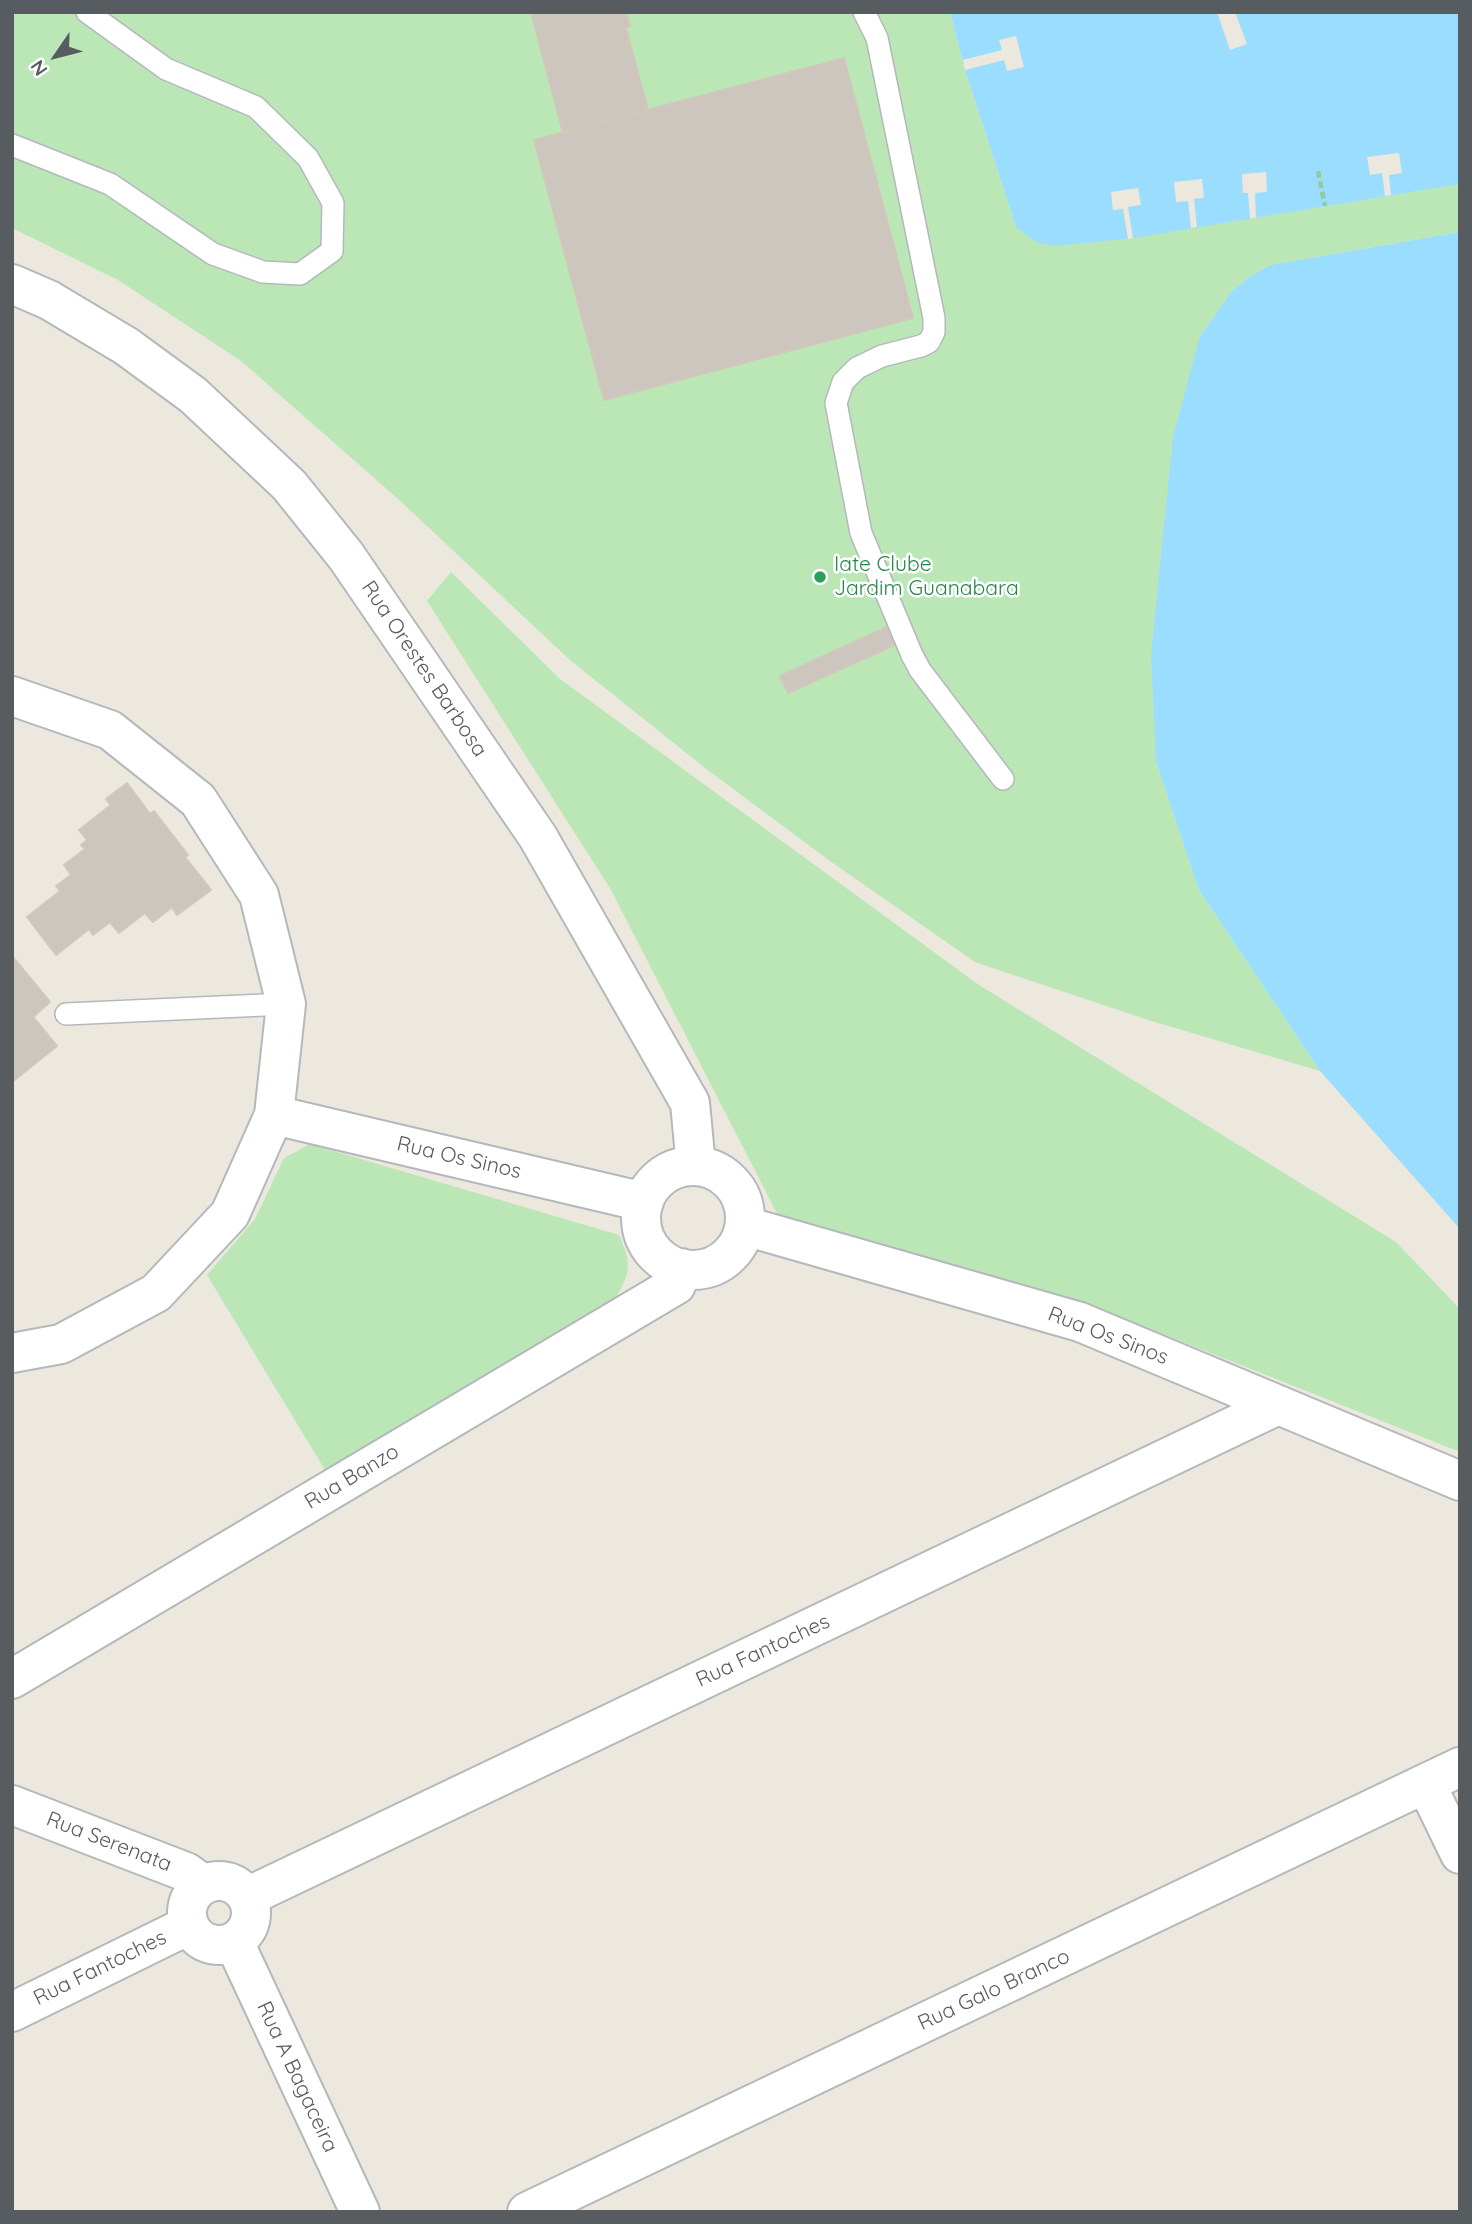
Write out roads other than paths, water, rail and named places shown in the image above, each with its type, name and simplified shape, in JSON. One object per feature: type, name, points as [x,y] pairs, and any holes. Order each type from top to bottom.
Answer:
[{"type":"street","name":"Rua Orestes Barbosa","points":[[12,284],[49,300],[115,340],[193,395],[289,485],[346,556],[545,849],[690,1103],[696,1166]]},
{"type":"street","points":[[12,696],[110,730],[198,800],[259,895],[286,1004],[274,1115],[230,1214],[156,1293],[61,1344],[12,1353]]},
{"type":"street","name":"Rua Os Sinos","points":[[274,1115],[644,1202]]},
{"type":"street","points":[[696,1166],[713,1170],[728,1179],[745,1209],[745,1226],[739,1242],[728,1256],[714,1266],[698,1270],[665,1262],[652,1250],[644,1235],[641,1218],[644,1202],[652,1186],[663,1175],[680,1168],[696,1166]]},
{"type":"street","name":"Rua Os Sinos","points":[[745,1226],[1080,1322],[1460,1481]]},
{"type":"street","name":"Rua Banzo","points":[[12,1679],[676,1285],[681,1268]]},
{"type":"street","name":"Rua Fantoches","points":[[247,1897],[1278,1405]]},
{"type":"street","name":"Rua Galo Branco","points":[[527,2212],[1460,1767]]},
{"type":"street","points":[[1426,1784],[1460,1854]]},
{"type":"street","name":"Rua Serenata","points":[[12,1805],[186,1872],[203,1884]]},
{"type":"street","points":[[215,1880],[227,1881],[239,1887],[247,1897],[251,1906],[249,1924],[234,1942],[211,1945],[197,1938],[188,1925],[187,1903],[193,1892],[203,1884],[215,1880]]},
{"type":"street","name":"Rua Fantoches","points":[[12,2012],[188,1925]]},
{"type":"street","name":"Rua A Bagaceira","points":[[234,1942],[360,2212]]},
{"type":"lane","points":[[12,145],[110,184],[213,254],[262,272],[299,274],[332,251],[333,203],[308,158],[256,107],[166,69],[87,12]]},
{"type":"lane","points":[[864,12],[877,38],[934,318],[934,332],[929,342],[882,356],[857,368],[843,382],[836,403],[861,533],[912,655],[920,670],[1003,779]]},
{"type":"lane","points":[[66,1014],[286,1004]]},
{"type":"water","points":[[950,12],[1460,12],[1460,184],[1133,238],[1055,246],[1036,242],[1016,227],[965,70]]},
{"type":"water","points":[[1460,232],[1460,1229],[1320,1071],[1199,890],[1156,761],[1151,655],[1173,437],[1200,336],[1232,291],[1270,265]]},
{"type":"place","name":"Iate Clube Jardim Guanabara","points":[[820,577]]}]
